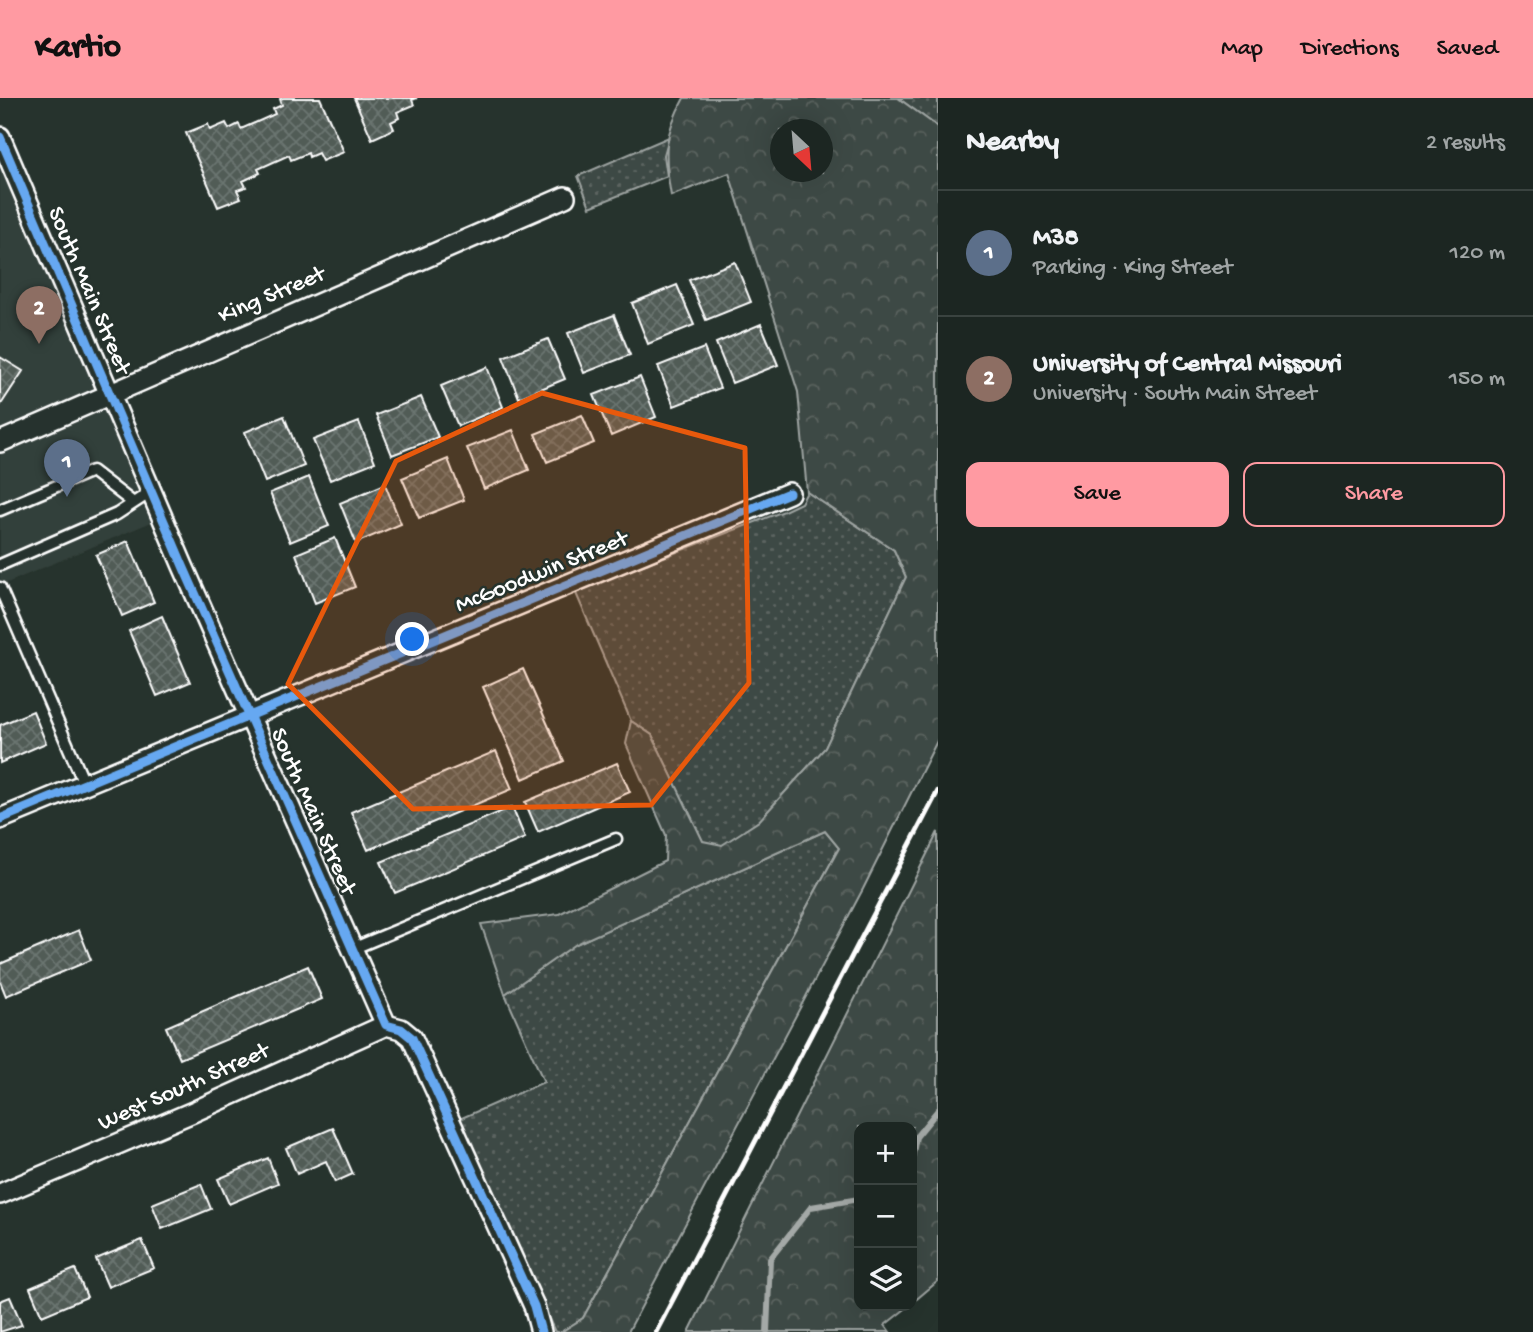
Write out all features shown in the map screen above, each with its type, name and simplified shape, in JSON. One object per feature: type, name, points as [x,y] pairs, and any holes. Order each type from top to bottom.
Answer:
[{"type":"street","name":"South Main Street","points":[[0,137],[248,715],[386,1025]]},
{"type":"street","name":"King Street","points":[[0,442],[565,197]]},
{"type":"street","name":"McGoodwin Street","points":[[0,819],[789,493]]},
{"type":"street","name":"West South Street","points":[[0,1195],[386,1025]]},
{"type":"street","points":[[386,1025],[401,1030],[412,1038],[534,1306],[541,1332]]},
{"type":"lane","points":[[0,510],[93,471],[132,502]]},
{"type":"lane","points":[[0,565],[117,514],[152,491]]},
{"type":"lane","points":[[0,588],[84,783]]},
{"type":"lane","points":[[352,948],[615,839]]},
{"type":"highlighted area","points":[[542,393],[745,448],[749,683],[651,805],[413,809],[288,684],[396,461]]},
{"type":"shaded area","points":[[0,167],[154,521],[0,586]]},
{"type":"green space","points":[[684,98],[898,98],[938,127],[938,739],[863,889],[628,1332],[561,1332],[583,1318],[839,848],[825,831],[576,944],[505,994],[481,924],[559,914],[665,861],[666,835],[626,744],[631,721],[652,735],[703,841],[722,845],[759,821],[825,748],[906,577],[894,550],[807,492],[798,392],[729,173],[671,196],[666,157],[672,123]]},
{"type":"green space","points":[[898,98],[938,98],[938,127]]},
{"type":"green space","points":[[669,137],[664,155],[667,176],[590,207],[578,176]]},
{"type":"green space","points":[[807,492],[894,550],[906,577],[825,748],[759,821],[722,846],[703,842],[652,735],[631,721],[575,591],[784,511],[801,503]]},
{"type":"green space","points":[[825,831],[839,848],[583,1318],[561,1332],[555,1332],[457,1120],[544,1082],[505,994],[576,944]]},
{"type":"green space","points":[[938,832],[938,1281],[917,1299],[917,1122],[854,1122],[854,1311],[903,1311],[885,1325],[890,1332],[689,1332]]},
{"type":"building","points":[[320,98],[344,152],[322,161],[318,153],[309,157],[308,153],[291,160],[289,155],[258,169],[260,173],[243,181],[246,187],[237,190],[241,198],[218,207],[186,133],[208,124],[210,130],[226,123],[229,129],[239,124],[241,129],[275,114],[273,109],[282,105],[280,99]]},
{"type":"building","points":[[354,98],[417,98],[412,100],[414,105],[397,112],[399,118],[391,122],[394,129],[372,139]]},
{"type":"building","points":[[735,262],[751,302],[706,320],[689,280]]},
{"type":"building","points":[[677,285],[694,325],[648,344],[632,303]]},
{"type":"building","points":[[614,315],[630,355],[584,373],[568,333]]},
{"type":"building","points":[[761,324],[778,365],[732,383],[716,343]]},
{"type":"building","points":[[548,339],[565,379],[519,398],[503,357]]},
{"type":"building","points":[[704,348],[720,388],[674,406],[658,366]]},
{"type":"building","points":[[0,357],[23,371],[0,406]]},
{"type":"building","points":[[487,367],[503,407],[458,426],[441,386]]},
{"type":"building","points":[[640,377],[656,417],[611,436],[594,395]]},
{"type":"building","points":[[421,397],[438,437],[392,455],[376,415]]},
{"type":"building","points":[[582,415],[594,443],[547,462],[535,434]]},
{"type":"building","points":[[284,416],[304,466],[265,482],[245,432]]},
{"type":"building","points":[[359,422],[375,462],[330,480],[313,440]]},
{"type":"building","points":[[513,430],[529,470],[484,489],[467,448]]},
{"type":"building","points":[[448,459],[464,500],[419,518],[402,478]]},
{"type":"building","points":[[309,477],[329,526],[290,542],[270,493]]},
{"type":"building","points":[[385,484],[401,524],[356,543],[340,503]]},
{"type":"building","points":[[335,538],[355,587],[315,603],[296,554]]},
{"type":"building","points":[[128,541],[154,602],[122,616],[96,555]]},
{"type":"building","points":[[162,616],[190,682],[157,696],[129,631]]},
{"type":"building","points":[[523,669],[564,761],[523,779],[483,687]]},
{"type":"building","points":[[33,711],[46,743],[0,763],[0,725]]},
{"type":"building","points":[[496,751],[512,789],[368,850],[351,812]]},
{"type":"building","points":[[617,763],[630,792],[538,832],[525,802]]},
{"type":"building","points":[[512,807],[525,838],[395,893],[381,862]]},
{"type":"building","points":[[79,930],[91,960],[6,996],[0,981],[0,964]]},
{"type":"building","points":[[308,966],[322,999],[180,1059],[166,1027]]},
{"type":"building","points":[[333,1128],[353,1174],[335,1182],[326,1161],[297,1174],[286,1148]]},
{"type":"building","points":[[268,1158],[278,1183],[229,1204],[218,1179]]},
{"type":"building","points":[[201,1184],[211,1209],[162,1229],[152,1204]]},
{"type":"building","points":[[142,1240],[154,1268],[108,1287],[96,1259]]},
{"type":"building","points":[[75,1269],[87,1297],[42,1316],[30,1288]]},
{"type":"building","points":[[10,1297],[22,1325],[0,1332],[0,1301]]},
{"type":"waterway","points":[[917,1136],[938,1110]]},
{"type":"waterway","points":[[767,1332],[770,1259],[811,1207],[854,1200]]},
{"type":"railway","points":[[656,1332],[938,791]]},
{"type":"cycle path","points":[[0,137],[183,566],[386,1025],[401,1029],[412,1038],[534,1306],[541,1332]]},
{"type":"cycle path","points":[[0,819],[789,493]]},
{"type":"place","name":"University of Central Missouri","points":[[39,344]]},
{"type":"place","name":"M38","points":[[67,497]]}]
